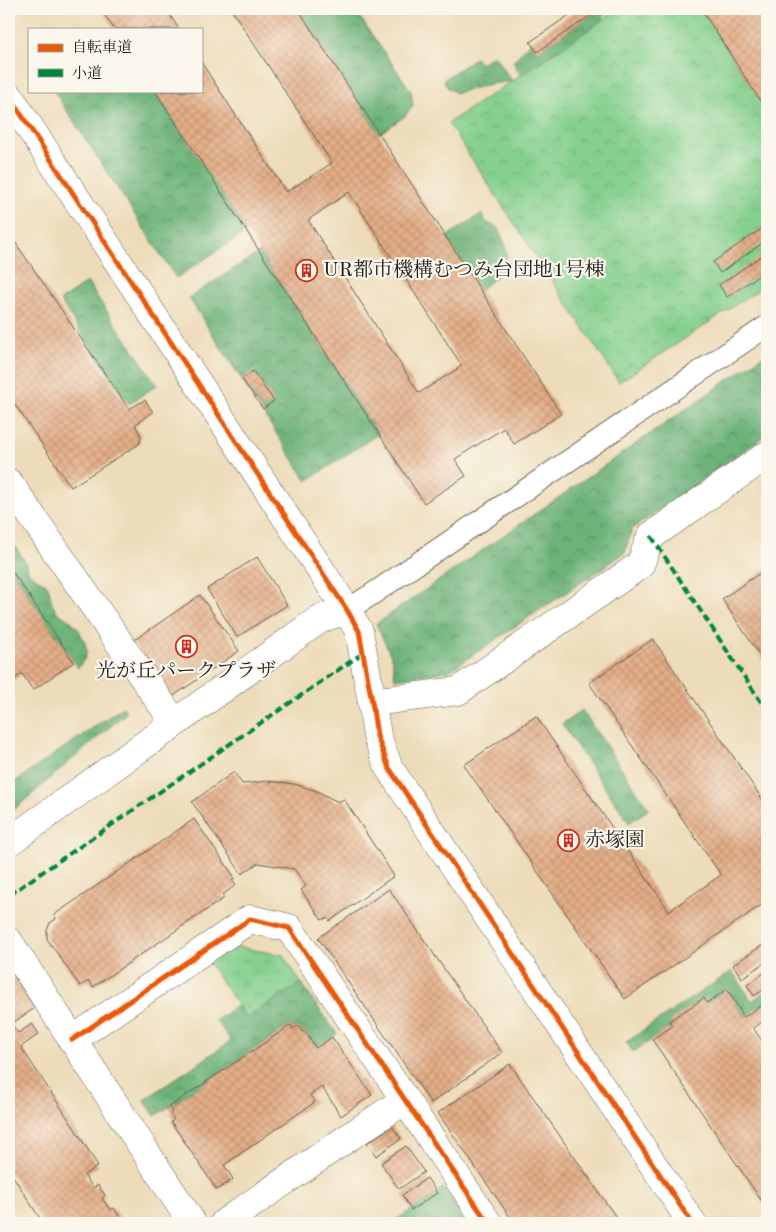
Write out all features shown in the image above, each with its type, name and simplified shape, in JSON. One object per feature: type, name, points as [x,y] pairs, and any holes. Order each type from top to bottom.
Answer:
[{"type":"street","points":[[9,96],[347,610],[358,631],[377,736],[389,768],[692,1223]]},
{"type":"street","points":[[372,702],[458,691],[640,565],[652,536],[767,455]]},
{"type":"street","points":[[9,482],[174,722]]},
{"type":"street","points":[[9,842],[320,619],[347,610]]},
{"type":"street","points":[[72,1040],[250,919],[289,928],[488,1223]]},
{"type":"street","points":[[9,942],[192,1223]]},
{"type":"street","points":[[224,1223],[405,1100]]},
{"type":"lane","points":[[347,610],[767,326]]},
{"type":"green space","points":[[298,9],[354,9],[411,91],[413,105],[405,116],[379,134]]},
{"type":"green space","points":[[600,9],[608,9],[585,45],[524,80],[513,62],[530,42],[537,52]]},
{"type":"green space","points":[[619,9],[701,9],[767,111],[767,284],[619,382],[448,123]]},
{"type":"green space","points":[[494,55],[512,81],[490,84],[456,93],[448,88],[443,80],[475,58],[480,64]]},
{"type":"green space","points":[[55,92],[156,92],[247,231],[176,278]]},
{"type":"green space","points":[[481,214],[486,222],[498,228],[505,244],[507,256],[503,271],[480,290],[446,237]]},
{"type":"green space","points":[[260,252],[378,434],[307,481],[189,298]]},
{"type":"green space","points":[[87,282],[157,385],[129,404],[60,301]]},
{"type":"green space","points":[[767,353],[767,434],[632,529],[625,553],[449,671],[395,679],[392,658],[376,624]]},
{"type":"green space","points":[[9,537],[24,560],[29,573],[46,584],[52,604],[57,612],[72,622],[79,630],[87,652],[78,668],[9,569]]},
{"type":"green space","points":[[123,707],[126,713],[9,814],[9,786]]},
{"type":"green space","points":[[582,710],[649,809],[629,823],[562,724]]},
{"type":"green space","points":[[226,945],[283,955],[301,983],[246,1018],[207,960]]},
{"type":"green space","points":[[732,971],[752,1001],[767,991],[767,1002],[744,1017],[726,989],[707,1003],[669,1021],[673,1026],[633,1052],[626,1042]]},
{"type":"green space","points":[[301,983],[337,1034],[316,1048],[305,1031],[302,1032],[298,1026],[293,1029],[290,1025],[155,1116],[144,1100],[231,1041],[216,1020],[237,1006],[246,1018]]},
{"type":"green space","points":[[443,1188],[467,1223],[392,1223]]},
{"type":"building","points":[[101,9],[166,9],[178,28],[113,28]]},
{"type":"building","name":"UR都市機構むつみ台団地1号棟","points":[[231,9],[298,9],[561,414],[514,444],[504,428],[455,459],[466,476],[424,503],[156,92],[202,92],[202,64],[286,192],[332,163]],"holes":[[[349,192],[462,366],[419,393],[308,220]]]},
{"type":"building","points":[[578,9],[600,9],[537,52],[530,42]]},
{"type":"building","points":[[701,9],[767,9],[767,111]]},
{"type":"building","points":[[767,225],[767,240],[720,273],[713,262]]},
{"type":"building","points":[[9,233],[129,409],[145,400],[153,412],[135,425],[141,436],[139,444],[71,487],[9,396]]},
{"type":"building","points":[[767,252],[767,270],[727,297],[719,285]]},
{"type":"building","points":[[253,371],[274,401],[263,409],[242,379]]},
{"type":"building","points":[[257,557],[287,605],[237,637],[207,589]]},
{"type":"building","points":[[10,568],[74,662],[33,690],[22,674],[9,683]]},
{"type":"building","points":[[767,568],[767,666],[722,599]]},
{"type":"building","name":"光が丘パークプラザ","points":[[200,595],[239,651],[172,697],[133,641]]},
{"type":"building","name":"赤塚園","points":[[653,639],[767,806],[767,901],[625,999],[464,765],[536,716],[669,911],[721,875],[589,683]]},
{"type":"building","points":[[234,772],[242,784],[268,781],[294,784],[317,791],[338,802],[344,799],[394,876],[330,921],[327,918],[322,920],[301,890],[306,886],[294,869],[258,863],[242,874],[192,802]]},
{"type":"building","points":[[194,819],[235,878],[232,879],[236,885],[222,895],[224,898],[93,987],[89,981],[80,986],[47,939],[47,930],[50,923],[56,919],[54,915]]},
{"type":"building","points":[[389,889],[502,1053],[431,1103],[318,938]]},
{"type":"building","points":[[767,942],[767,961],[742,978],[733,965]]},
{"type":"building","points":[[9,968],[35,1008],[11,1024],[18,1033],[32,1024],[39,1034],[21,1047],[98,1166],[84,1175],[93,1188],[98,1185],[105,1195],[102,1198],[110,1210],[114,1208],[122,1221],[126,1219],[129,1223],[43,1223],[9,1170]]},
{"type":"building","points":[[767,971],[767,988],[754,996],[747,985]]},
{"type":"building","points":[[727,989],[744,1017],[767,1002],[767,1019],[753,1028],[767,1048],[767,1209],[652,1039],[673,1026],[669,1021],[704,998],[707,1003]]},
{"type":"building","points":[[291,1025],[293,1029],[298,1026],[302,1032],[305,1031],[316,1048],[332,1037],[372,1095],[341,1116],[322,1087],[310,1095],[315,1102],[224,1165],[233,1179],[217,1190],[171,1122],[174,1119],[170,1114],[172,1112],[169,1107]]},
{"type":"building","points":[[510,1064],[620,1223],[514,1223],[438,1113]]},
{"type":"building","points":[[392,1126],[401,1139],[376,1156],[367,1143]]},
{"type":"building","points":[[406,1146],[424,1172],[399,1189],[381,1163]]},
{"type":"building","points":[[427,1178],[437,1193],[411,1210],[402,1195]]},
{"type":"marked path","points":[[651,536],[767,711]]},
{"type":"marked path","points":[[9,895],[363,653]]},
{"type":"cycle path","points":[[9,96],[359,631],[377,736],[389,768],[692,1223]]},
{"type":"cycle path","points":[[72,1040],[250,919],[289,928],[488,1223]]},
{"type":"place","name":"UR都市機構むつみ台団地1号棟","points":[[307,271]]},
{"type":"place","name":"光が丘パークプラザ","points":[[186,646]]},
{"type":"place","name":"赤塚園","points":[[569,841]]}]
